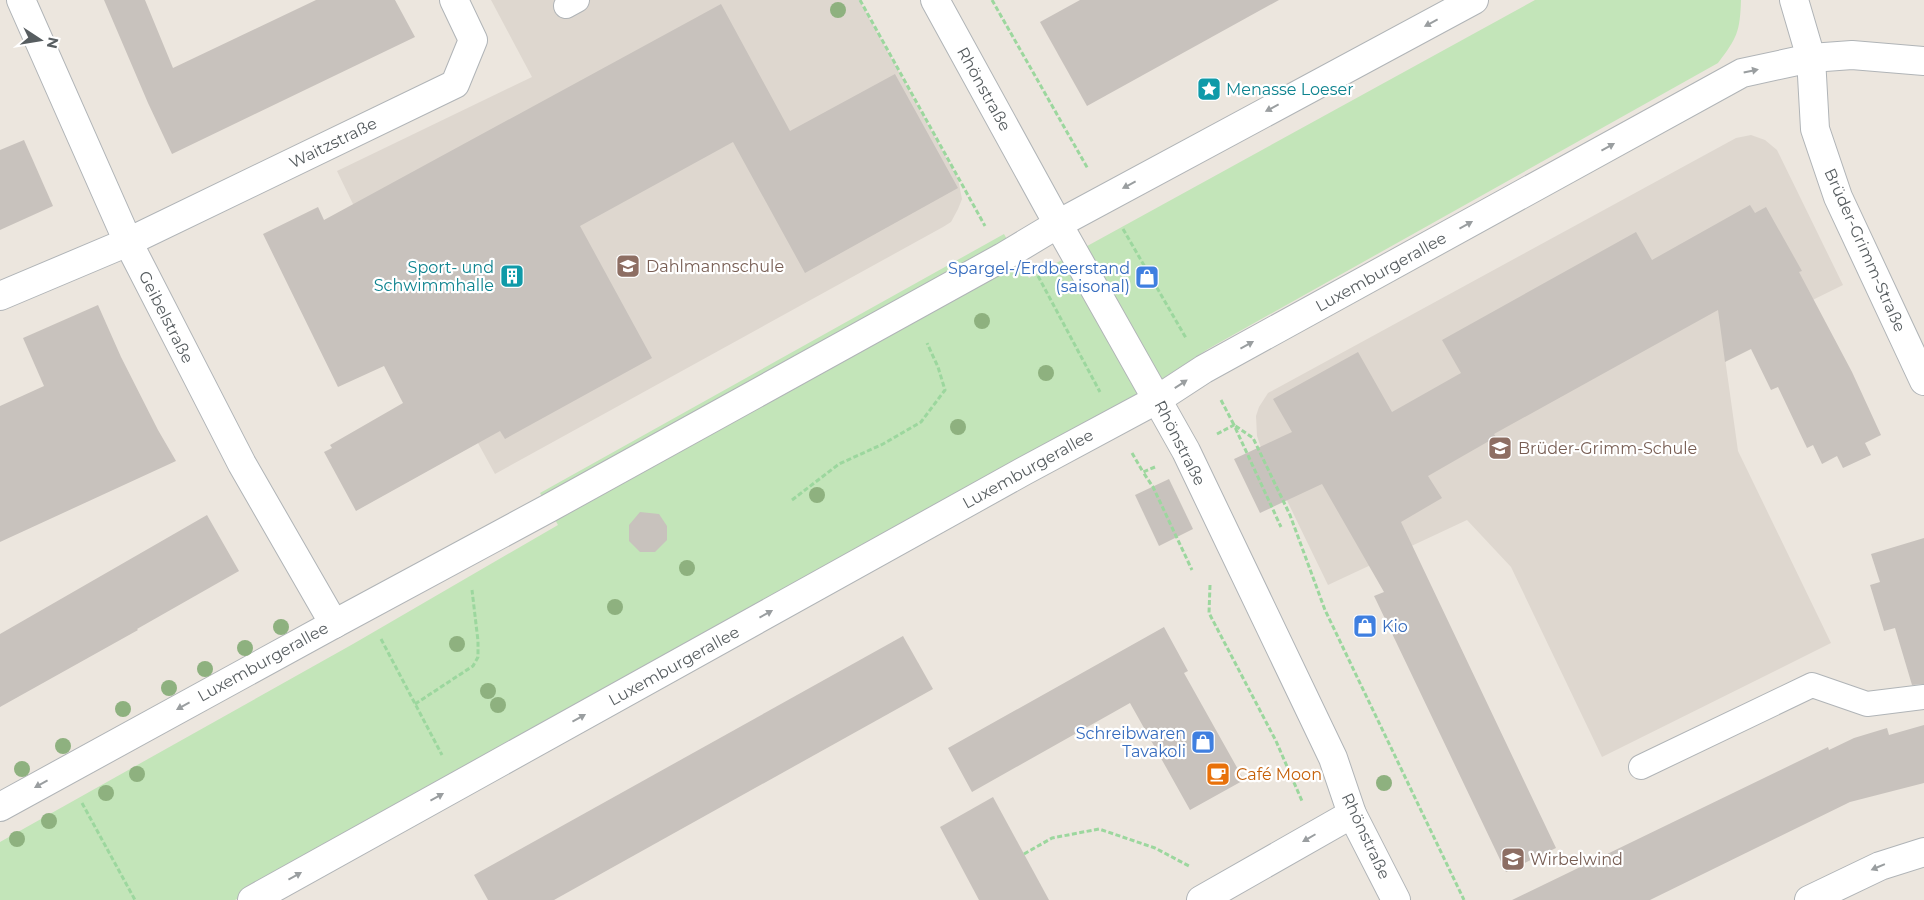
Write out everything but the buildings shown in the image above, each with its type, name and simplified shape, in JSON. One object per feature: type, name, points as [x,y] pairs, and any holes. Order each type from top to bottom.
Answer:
[{"type":"street","name":"Geibelstraße","points":[[21,0],[128,242],[242,464],[334,624]]},
{"type":"street","name":"Waitzstraße","points":[[0,296],[128,242],[455,84],[473,40],[454,0]]},
{"type":"street","name":"Rhönstraße","points":[[935,0],[1186,451],[1333,758],[1352,814],[1396,900]]},
{"type":"street","name":"Luxemburgerallee","points":[[0,807],[549,508],[1003,257],[1058,224],[1474,0]]},
{"type":"street","name":"Brüder-Grimm-Straße","points":[[1794,0],[1811,58],[1815,129],[1838,197],[1924,380]]},
{"type":"street","name":"Luxemburgerallee","points":[[252,900],[1024,470],[1158,399],[1204,369],[1742,73],[1811,58],[1852,55],[1924,61]]},
{"type":"street","points":[[1206,897],[1352,814]]},
{"type":"street","points":[[1809,900],[1880,866],[1924,852]]},
{"type":"lane","points":[[1641,767],[1812,686],[1867,704],[1924,697]]},
{"type":"path","points":[[860,0],[1003,257]]},
{"type":"path","points":[[992,0],[1091,174]]},
{"type":"path","points":[[1125,232],[1204,369]]},
{"type":"path","points":[[1034,270],[1088,371]]},
{"type":"path","points":[[792,500],[839,464],[883,444],[921,422],[945,390],[938,367],[927,343]]},
{"type":"path","points":[[1224,406],[1282,527]]},
{"type":"path","points":[[1214,436],[1234,425]]},
{"type":"path","points":[[1234,425],[1254,438],[1290,515],[1325,610],[1464,900]]},
{"type":"path","points":[[1152,487],[1192,570]]},
{"type":"path","points":[[415,704],[473,666],[478,657],[473,594],[469,583]]},
{"type":"path","points":[[382,640],[446,762]]},
{"type":"path","points":[[1276,741],[1304,806]]},
{"type":"path","points":[[65,771],[135,900]]},
{"type":"path","points":[[1024,854],[1052,838],[1099,829],[1155,848],[1189,866],[1206,897]]},
{"type":"shaded area","name":"Dahlmannschule","points":[[491,0],[859,0],[958,179],[962,199],[958,209],[951,222],[943,227],[495,474],[402,305],[337,171],[532,77]]},
{"type":"shaded area","name":"Brüder-Grimm-Schule","points":[[1751,135],[1765,140],[1777,150],[1843,285],[1723,344],[1738,451],[1831,643],[1602,757],[1511,567],[1467,520],[1328,585],[1260,445],[1257,436],[1256,416],[1259,407],[1268,393],[1736,138]]},
{"type":"green space","points":[[1535,0],[1741,0],[1740,20],[1736,34],[1718,63],[1208,349],[1101,419],[235,900],[0,900],[0,842],[353,644],[558,525],[540,493],[1004,234],[1029,278]]},
{"type":"place","name":"Menasse Loeser","points":[[1209,89]]},
{"type":"place","name":"Dahlmannschule","points":[[628,266]]},
{"type":"place","name":"Sport- und Schwimmhalle","points":[[512,276]]},
{"type":"place","name":"Spargel-/Erdbeerstand (saisonal)","points":[[1147,277]]},
{"type":"place","name":"Brüder-Grimm-Schule","points":[[1500,448]]},
{"type":"place","name":"Kio","points":[[1365,626]]},
{"type":"place","name":"Schreibwaren Tavakoli","points":[[1203,742]]},
{"type":"place","name":"Café Moon","points":[[1218,774]]},
{"type":"place","name":"Wirbelwind","points":[[1513,859]]}]
